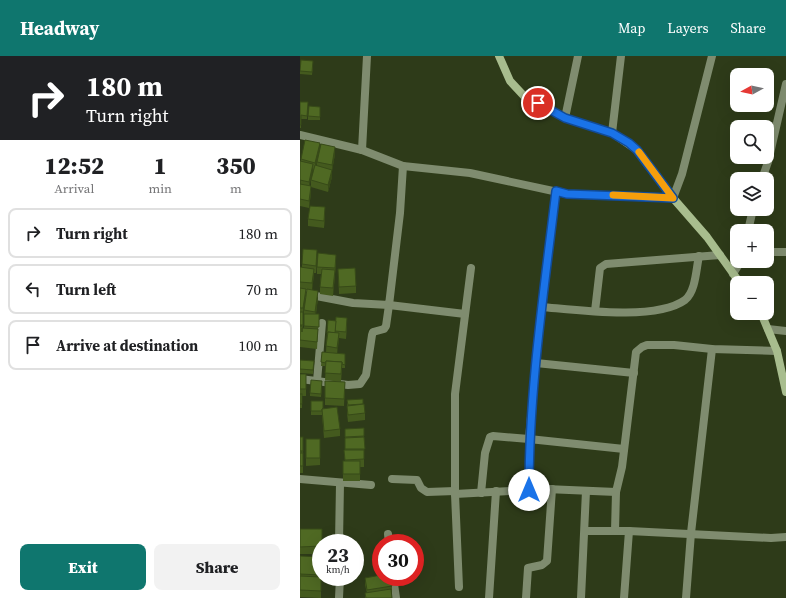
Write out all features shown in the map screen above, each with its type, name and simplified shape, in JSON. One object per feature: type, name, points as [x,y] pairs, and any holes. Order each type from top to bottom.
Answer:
[{"type":"street","points":[[362,150],[367,56]]},
{"type":"street","points":[[499,56],[510,81],[524,96],[565,118],[612,133],[629,143],[637,150],[733,274],[737,268]]},
{"type":"street","points":[[565,118],[578,56]]},
{"type":"street","points":[[612,133],[621,56]]},
{"type":"street","points":[[673,198],[682,174],[712,56]]},
{"type":"street","points":[[764,172],[786,84]]},
{"type":"street","points":[[300,135],[362,150],[403,166],[470,173],[567,194],[673,198]]},
{"type":"street","points":[[300,379],[348,385],[360,384],[366,375],[373,332],[386,326],[400,213],[403,166]]},
{"type":"street","points":[[529,490],[529,439],[542,307],[556,191]]},
{"type":"street","points":[[774,252],[786,252]]},
{"type":"street","points":[[595,311],[600,268],[606,264],[699,256],[720,256]]},
{"type":"street","points":[[542,307],[626,312],[653,310],[672,306],[686,299],[694,285],[699,256]]},
{"type":"street","points":[[459,587],[455,493],[455,394],[471,268]]},
{"type":"street","points":[[300,293],[353,303],[389,305],[465,314]]},
{"type":"street","points":[[764,320],[777,351],[786,392]]},
{"type":"street","points":[[318,381],[322,323]]},
{"type":"street","points":[[768,330],[786,331]]},
{"type":"street","points":[[615,531],[616,492],[622,468],[636,352],[642,347],[674,345],[712,349],[777,351]]},
{"type":"street","points":[[686,598],[691,532],[712,349]]},
{"type":"street","points":[[536,363],[634,373]]},
{"type":"street","points":[[481,493],[485,453],[490,437],[498,436],[624,449]]},
{"type":"street","points":[[300,479],[340,484],[371,485]]},
{"type":"street","points":[[392,479],[417,480],[421,488],[427,492],[481,493],[552,489],[616,492]]},
{"type":"street","points":[[339,534],[340,484]]},
{"type":"street","points":[[526,598],[528,568],[542,565],[547,561],[552,489]]},
{"type":"street","points":[[489,598],[496,491]]},
{"type":"street","points":[[581,598],[586,491]]},
{"type":"street","points":[[584,531],[691,532],[770,538],[786,537]]},
{"type":"street","points":[[624,598],[629,531]]},
{"type":"street","points":[[340,586],[340,598]]},
{"type":"street","points":[[394,586],[396,598]]},
{"type":"building","points":[[301,60],[313,61],[312,72],[300,71]]},
{"type":"building","points":[[300,102],[308,102],[307,116],[301,115],[301,125],[300,125]]},
{"type":"building","points":[[309,106],[320,107],[320,117],[308,116]]},
{"type":"building","points":[[305,140],[320,143],[315,163],[301,159]]},
{"type":"building","points":[[321,144],[335,147],[332,165],[317,162]]},
{"type":"building","points":[[300,161],[313,164],[309,182],[300,180]]},
{"type":"building","points":[[315,165],[332,170],[328,185],[311,180]]},
{"type":"building","points":[[300,184],[311,186],[309,201],[300,199]]},
{"type":"building","points":[[310,206],[325,207],[324,221],[308,219]]},
{"type":"building","points":[[303,249],[317,250],[316,266],[302,264]]},
{"type":"building","points":[[318,253],[336,255],[335,268],[317,267]]},
{"type":"building","points":[[300,267],[314,269],[312,283],[300,282]]},
{"type":"building","points":[[355,268],[356,286],[339,287],[338,269]]},
{"type":"building","points":[[322,269],[335,270],[333,288],[320,287]]},
{"type":"building","points":[[300,288],[306,289],[303,308],[300,308]]},
{"type":"building","points":[[307,289],[318,291],[315,312],[304,310]]},
{"type":"building","points":[[300,312],[303,312],[303,325],[300,325]]},
{"type":"building","points":[[304,314],[319,314],[319,327],[304,326]]},
{"type":"building","points":[[336,317],[347,318],[346,332],[335,331]]},
{"type":"building","points":[[328,320],[336,321],[335,333],[327,333]]},
{"type":"building","points":[[300,326],[302,326],[302,328],[318,329],[317,342],[300,340]]},
{"type":"building","points":[[328,332],[339,333],[337,348],[326,346]]},
{"type":"building","points":[[322,352],[345,354],[345,365],[342,364],[342,362],[321,362]]},
{"type":"building","points":[[300,360],[314,361],[313,370],[300,369]]},
{"type":"building","points":[[326,361],[342,362],[341,374],[325,373]]},
{"type":"building","points":[[300,374],[306,374],[306,389],[300,389]]},
{"type":"building","points":[[311,380],[322,381],[321,394],[310,393]]},
{"type":"building","points":[[325,381],[345,382],[344,399],[325,398]]},
{"type":"building","points":[[300,394],[302,394],[302,404],[300,404]]},
{"type":"building","points":[[363,399],[363,404],[348,405],[347,400]]},
{"type":"building","points":[[311,401],[323,401],[322,411],[311,411]]},
{"type":"building","points":[[364,404],[365,413],[348,415],[347,406]]},
{"type":"building","points":[[337,407],[340,429],[324,431],[322,409]]},
{"type":"building","points":[[364,428],[364,436],[345,437],[345,429]]},
{"type":"building","points":[[300,437],[303,437],[303,451],[300,451]]},
{"type":"building","points":[[364,437],[365,449],[345,449],[345,438]]},
{"type":"building","points":[[306,439],[320,439],[320,458],[306,458]]},
{"type":"building","points":[[344,450],[364,450],[364,459],[345,460]]},
{"type":"building","points":[[300,453],[303,453],[303,466],[300,466]]},
{"type":"building","points":[[343,461],[360,461],[360,474],[343,474]]},
{"type":"building","points":[[300,529],[322,529],[322,534],[312,534],[312,546],[300,547]]},
{"type":"building","points":[[300,556],[312,557],[312,575],[300,574]]},
{"type":"building","points":[[300,576],[312,577],[312,586],[321,586],[321,591],[300,590]]},
{"type":"building","points":[[372,577],[372,586],[392,586],[367,590],[365,578]]},
{"type":"building","points":[[391,589],[392,598],[366,598],[365,593]]},
{"type":"slow traffic","points":[[613,195],[673,198],[639,152]]},
{"type":"route","points":[[529,490],[529,439],[537,348],[556,191],[567,194],[673,198],[637,150],[629,143],[612,133],[565,118],[538,103]]}]
